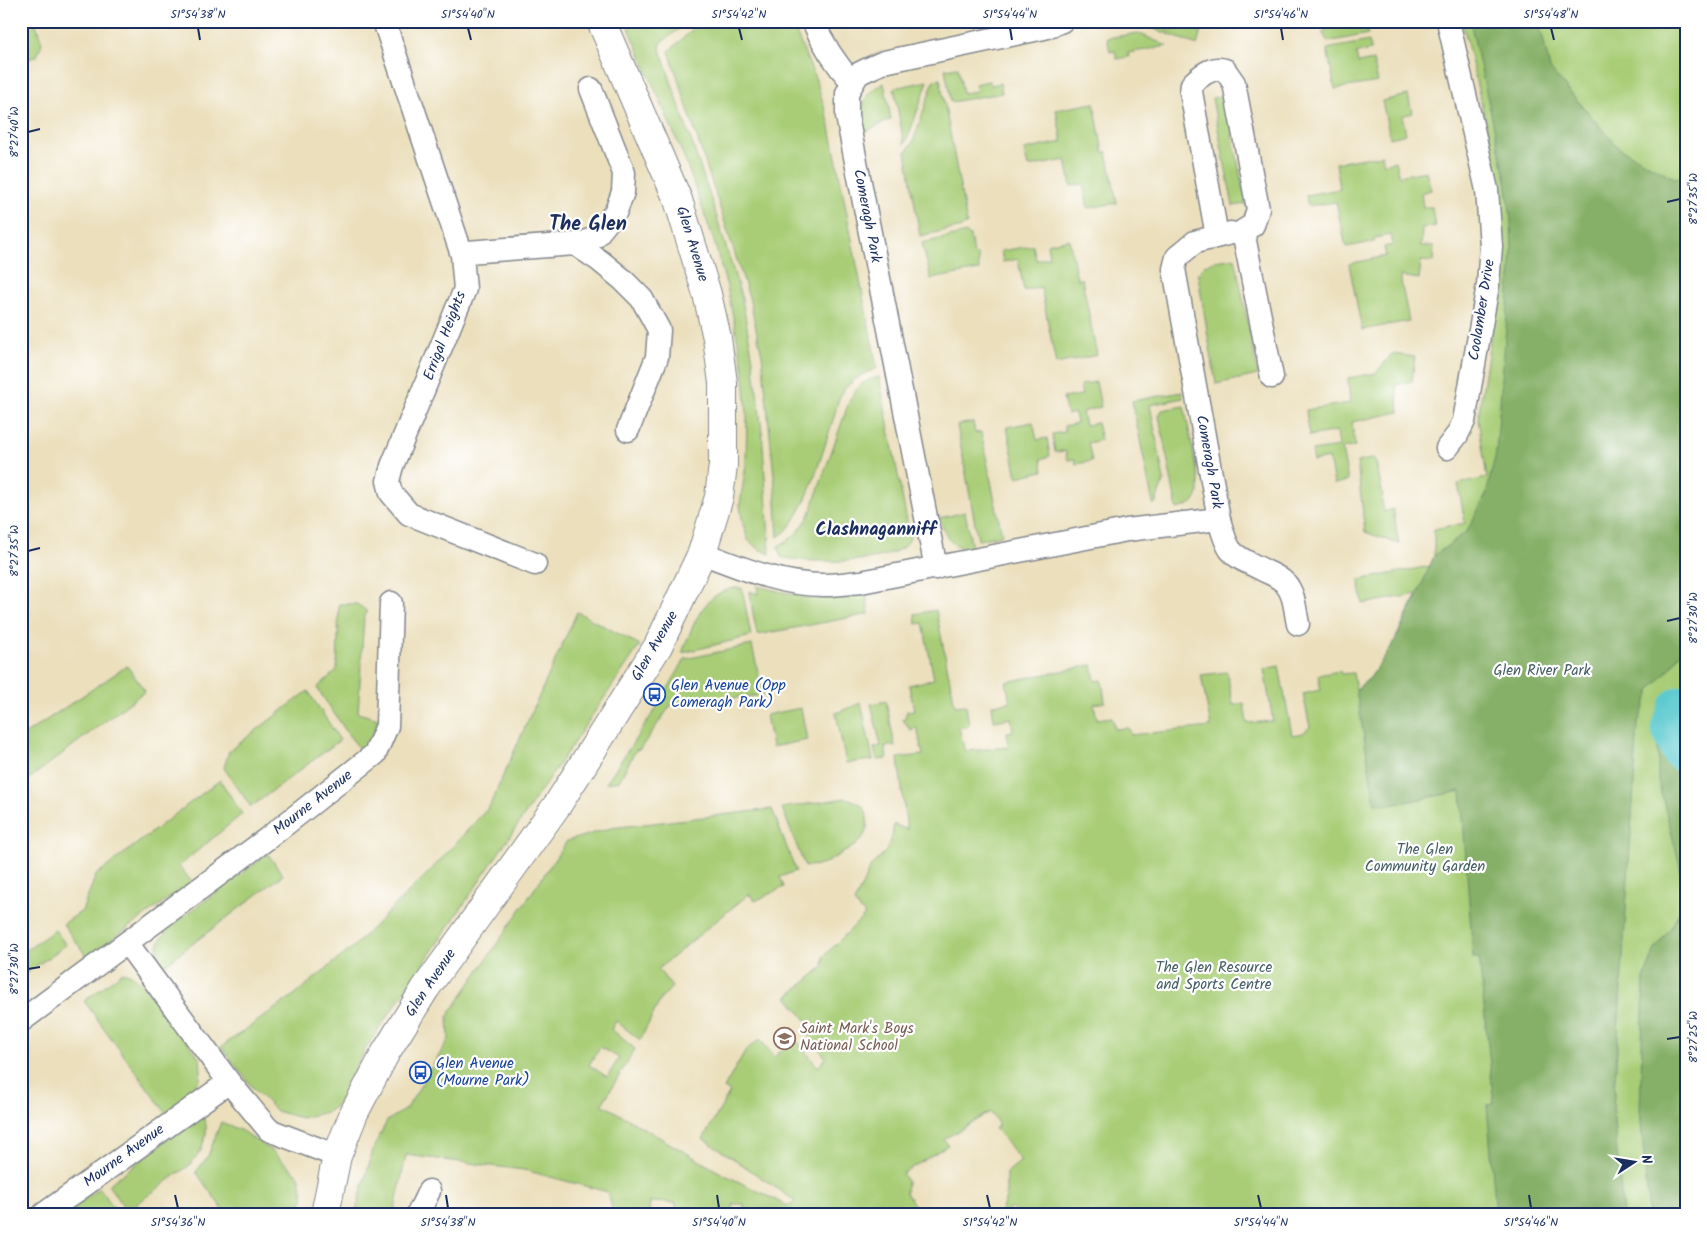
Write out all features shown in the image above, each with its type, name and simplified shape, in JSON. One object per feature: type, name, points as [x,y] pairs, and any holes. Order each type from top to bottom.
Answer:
[{"type":"street","name":"Errigal Heights","points":[[384,21],[462,255],[465,289],[392,466],[388,481],[391,493],[409,514],[535,564]]},
{"type":"street","name":"Glen Avenue","points":[[326,1214],[337,1156],[354,1113],[386,1052],[425,990],[558,804],[658,646],[702,553],[719,497],[723,465],[723,383],[718,338],[707,294],[678,200],[601,21]]},
{"type":"street","points":[[813,21],[822,42],[835,62],[852,82],[858,74],[884,62],[1044,28],[1062,21]]},
{"type":"street","name":"Coolamber Drive","points":[[1447,448],[1457,436],[1464,420],[1488,285],[1491,246],[1487,190],[1448,21]]},
{"type":"street","points":[[1217,236],[1191,92],[1192,84],[1204,72],[1220,68],[1226,70],[1234,83],[1258,209],[1254,225],[1243,231],[1272,376]]},
{"type":"street","name":"Comeragh Park","points":[[852,82],[847,93],[847,116],[936,568]]},
{"type":"street","points":[[462,255],[467,252],[493,252],[586,242],[595,237],[616,211],[623,192],[624,173],[591,89]]},
{"type":"street","name":"Comeragh Park","points":[[702,553],[741,568],[789,580],[825,585],[861,582],[1127,530],[1219,519],[1174,269],[1177,258],[1195,242],[1243,231]]},
{"type":"street","points":[[575,244],[622,279],[642,299],[659,330],[657,357],[628,430]]},
{"type":"street","points":[[1219,519],[1224,541],[1232,554],[1244,562],[1277,577],[1286,584],[1292,596],[1298,624]]},
{"type":"street","name":"Mourne Avenue","points":[[21,1021],[268,838],[375,754],[387,726],[391,603]]},
{"type":"street","points":[[127,943],[229,1082],[269,1130],[337,1156]]},
{"type":"street","name":"Mourne Avenue","points":[[44,1214],[229,1082]]},
{"type":"street","points":[[418,1214],[430,1191]]},
{"type":"green space","points":[[21,21],[35,21],[42,43],[37,56],[21,62]]},
{"type":"green space","points":[[626,21],[689,21],[661,43],[660,49],[713,205],[742,299],[753,360],[762,431],[770,554],[759,549],[748,540],[743,524],[740,505],[746,464],[747,414],[743,366],[727,287],[713,238],[684,157]]},
{"type":"green space","points":[[702,21],[791,21],[816,80],[829,122],[877,368],[852,381],[841,395],[819,464],[805,500],[788,529],[778,537],[762,355],[749,297],[669,51]]},
{"type":"green space","points":[[1165,21],[1167,31],[1203,25],[1197,45],[1152,28],[1151,24]]},
{"type":"green space","points":[[1314,21],[1365,21],[1368,34],[1328,42],[1322,32],[1326,31],[1325,26],[1315,28]]},
{"type":"green space","points":[[1462,21],[1686,21],[1686,1214],[1017,1214],[1011,1208],[1004,1214],[1000,1214],[1006,1198],[1006,1173],[1021,1161],[995,1128],[999,1125],[990,1112],[944,1139],[948,1145],[902,1174],[907,1181],[906,1193],[921,1214],[744,1214],[744,1204],[733,1204],[733,1214],[676,1214],[676,1203],[650,1202],[649,1214],[613,1214],[608,1192],[524,1170],[406,1155],[394,1214],[355,1214],[374,1147],[387,1121],[407,1108],[449,1039],[448,1016],[567,841],[611,828],[772,809],[796,871],[780,877],[784,887],[755,901],[749,894],[658,969],[672,987],[661,999],[640,1040],[616,1021],[611,1029],[635,1049],[602,1104],[721,1173],[786,1205],[792,1205],[795,1201],[703,1139],[730,1092],[724,1088],[745,1051],[760,1039],[774,1057],[795,1039],[818,1067],[826,1058],[805,1031],[811,1026],[787,997],[823,967],[824,956],[865,915],[854,903],[871,866],[887,850],[894,824],[907,830],[898,758],[923,755],[917,728],[910,730],[903,720],[907,711],[914,710],[909,685],[934,679],[923,623],[916,624],[915,614],[936,610],[955,706],[966,705],[969,726],[959,728],[965,751],[1009,747],[1007,732],[1013,731],[1011,718],[994,721],[992,705],[1010,702],[1006,682],[1092,665],[1095,681],[1102,680],[1105,702],[1094,704],[1097,719],[1112,717],[1115,729],[1129,728],[1131,735],[1211,727],[1201,675],[1227,672],[1233,705],[1244,703],[1247,723],[1273,721],[1264,669],[1279,666],[1292,735],[1303,733],[1310,727],[1303,694],[1321,690],[1318,675],[1340,671],[1341,674],[1353,673],[1356,689],[1370,678],[1393,644],[1417,594],[1363,604],[1359,580],[1430,566],[1434,556],[1434,529],[1465,523],[1458,484],[1487,478],[1478,419],[1504,251],[1503,207],[1491,145]],"holes":[[[600,1047],[619,1058],[607,1077],[589,1065]]]},
{"type":"green space","name":"Glen River Park","points":[[1470,21],[1539,21],[1550,69],[1619,148],[1674,178],[1686,176],[1686,643],[1672,666],[1651,689],[1638,723],[1613,1111],[1623,1214],[1496,1214],[1487,1105],[1494,1104],[1479,958],[1473,958],[1461,791],[1391,805],[1375,803],[1356,690],[1370,678],[1393,644],[1415,601],[1434,556],[1467,531],[1486,495],[1496,453],[1512,253],[1511,221],[1506,180]]},
{"type":"green space","points":[[1676,21],[1686,21],[1686,58]]},
{"type":"green space","points":[[1138,33],[1167,46],[1128,53],[1129,57],[1117,59],[1115,51],[1110,52],[1107,38]]},
{"type":"green space","points":[[1369,41],[1371,50],[1356,53],[1358,63],[1373,60],[1378,82],[1335,89],[1327,49]]},
{"type":"green space","points":[[958,67],[963,93],[977,91],[975,84],[989,81],[991,85],[1000,83],[1002,93],[951,102],[945,69]]},
{"type":"green space","points":[[940,79],[967,224],[962,227],[920,236],[906,152],[913,142],[934,80]]},
{"type":"green space","points":[[928,81],[908,137],[904,144],[894,88]]},
{"type":"green space","points":[[884,83],[891,119],[865,132],[862,117],[863,106],[870,92]]},
{"type":"green space","points":[[1408,95],[1412,113],[1402,116],[1406,134],[1390,138],[1382,101]]},
{"type":"green space","points":[[1225,96],[1246,204],[1233,206],[1212,98]]},
{"type":"green space","points":[[1094,103],[1103,152],[1107,152],[1117,203],[1088,208],[1083,184],[1071,186],[1066,160],[1028,167],[1024,150],[1062,142],[1056,110]]},
{"type":"green space","points":[[1382,155],[1384,164],[1395,161],[1399,176],[1426,171],[1431,190],[1421,193],[1423,207],[1432,207],[1435,227],[1422,228],[1421,246],[1434,246],[1433,262],[1421,261],[1419,279],[1400,276],[1409,321],[1362,330],[1349,264],[1386,256],[1384,247],[1393,245],[1391,235],[1374,238],[1374,242],[1346,247],[1336,202],[1308,206],[1306,195],[1340,189],[1336,163]]},
{"type":"green space","points":[[967,233],[970,236],[974,254],[978,256],[979,270],[931,279],[922,243]]},
{"type":"green space","points":[[1069,239],[1077,279],[1082,279],[1097,355],[1056,364],[1041,287],[1024,291],[1018,259],[1003,262],[1001,251],[1033,246],[1036,260],[1049,257],[1047,244]]},
{"type":"green space","points":[[1235,258],[1258,375],[1216,384],[1198,276],[1200,270],[1208,264]]},
{"type":"green space","points":[[1392,354],[1415,357],[1412,381],[1396,385],[1399,412],[1352,422],[1355,446],[1342,449],[1348,481],[1334,484],[1329,458],[1313,461],[1312,451],[1339,447],[1337,431],[1309,436],[1306,410],[1350,403],[1348,378],[1376,373]]},
{"type":"green space","points":[[879,377],[910,537],[903,547],[890,554],[872,558],[810,561],[781,557],[778,546],[796,534],[809,516],[850,399],[862,384]]},
{"type":"green space","points":[[1096,382],[1101,407],[1082,412],[1085,425],[1097,423],[1101,440],[1088,443],[1092,461],[1076,464],[1075,459],[1068,460],[1065,451],[1055,452],[1052,434],[1065,432],[1064,426],[1077,423],[1075,413],[1067,415],[1063,398],[1082,395],[1080,385]]},
{"type":"green space","points":[[1182,392],[1183,398],[1150,405],[1164,480],[1155,504],[1153,504],[1132,401]]},
{"type":"green space","points":[[1184,406],[1199,486],[1195,500],[1177,509],[1159,416],[1162,410]]},
{"type":"green space","points":[[973,422],[975,433],[981,432],[1002,535],[978,540],[957,425]]},
{"type":"green space","points":[[1033,422],[1037,440],[1047,438],[1050,456],[1041,459],[1043,471],[1017,477],[1007,427]]},
{"type":"green space","points":[[1375,458],[1383,496],[1381,497],[1384,512],[1393,509],[1399,544],[1365,532],[1357,462]]},
{"type":"green space","points":[[965,512],[972,548],[954,544],[944,531],[940,518]]},
{"type":"green space","points":[[757,586],[810,598],[866,594],[869,614],[757,635],[749,591],[758,594]]},
{"type":"green space","points":[[742,588],[751,636],[682,653],[695,622],[707,603],[724,591]]},
{"type":"green space","points":[[339,604],[357,604],[368,612],[364,616],[358,713],[378,719],[372,736],[360,749],[317,688],[337,670]]},
{"type":"green space","points":[[577,612],[640,645],[366,1048],[338,1104],[327,1112],[301,1118],[276,1111],[253,1088],[221,1047],[294,995],[352,948],[431,870],[489,807]]},
{"type":"green space","points":[[752,645],[763,695],[671,705],[640,749],[636,750],[619,781],[606,783],[659,704],[685,659]]},
{"type":"green space","points":[[127,666],[145,691],[21,785],[21,737]]},
{"type":"green space","points":[[1686,690],[1686,730],[1680,700]]},
{"type":"green space","points":[[308,691],[340,740],[251,807],[224,768],[229,751]]},
{"type":"green space","points":[[886,701],[895,746],[885,746],[887,759],[877,760],[874,748],[881,746],[871,704]]},
{"type":"green space","points":[[861,703],[873,760],[846,763],[836,713]]},
{"type":"green space","points":[[801,708],[807,740],[772,747],[766,715]]},
{"type":"green space","points":[[1661,724],[1686,803],[1686,935],[1679,947],[1686,980],[1686,1214],[1649,1214],[1640,1111],[1644,979],[1655,949],[1672,926],[1685,901],[1679,862],[1658,781],[1658,741]]},
{"type":"green space","points":[[220,780],[242,814],[179,866],[192,882],[87,957],[63,924],[82,911],[96,875]]},
{"type":"green space","points":[[846,798],[857,802],[865,809],[867,825],[863,837],[855,846],[826,863],[805,867],[782,808]]},
{"type":"green space","points":[[268,854],[283,875],[162,967],[157,956],[158,946],[171,926]]},
{"type":"green space","points":[[55,930],[66,945],[21,977],[21,954]]},
{"type":"green space","points":[[123,972],[132,975],[140,982],[164,1010],[200,1059],[200,1080],[185,1097],[166,1113],[84,1001]]},
{"type":"green space","points":[[198,1117],[203,1117],[206,1125],[206,1134],[201,1150],[191,1164],[127,1211],[108,1185]]},
{"type":"green space","points":[[221,1122],[242,1131],[272,1151],[299,1176],[304,1197],[297,1214],[226,1214],[196,1172],[208,1156]]},
{"type":"green space","points":[[100,1188],[118,1214],[64,1214]]},
{"type":"water","points":[[1680,700],[1686,730],[1686,803],[1661,724],[1667,710]]},
{"type":"water","points":[[1686,935],[1686,980],[1679,947]]},
{"type":"waterway","points":[[1686,711],[1683,711],[1677,728],[1686,748]]},
{"type":"place","name":"Glen Avenue (Opp Comeragh Park)","points":[[655,695]]},
{"type":"place","name":"Saint Mark's Boys National School","points":[[784,1038]]},
{"type":"place","name":"Glen Avenue (Mourne Park)","points":[[420,1073]]},
{"type":"district","name":"The Glen","points":[[588,225]]},
{"type":"district","name":"Clashnaganniff","points":[[876,530]]},
{"type":"park label","name":"The Glen Community Garden","points":[[1425,858]]},
{"type":"park label","name":"The Glen Resource and Sports Centre","points":[[1214,976]]}]
